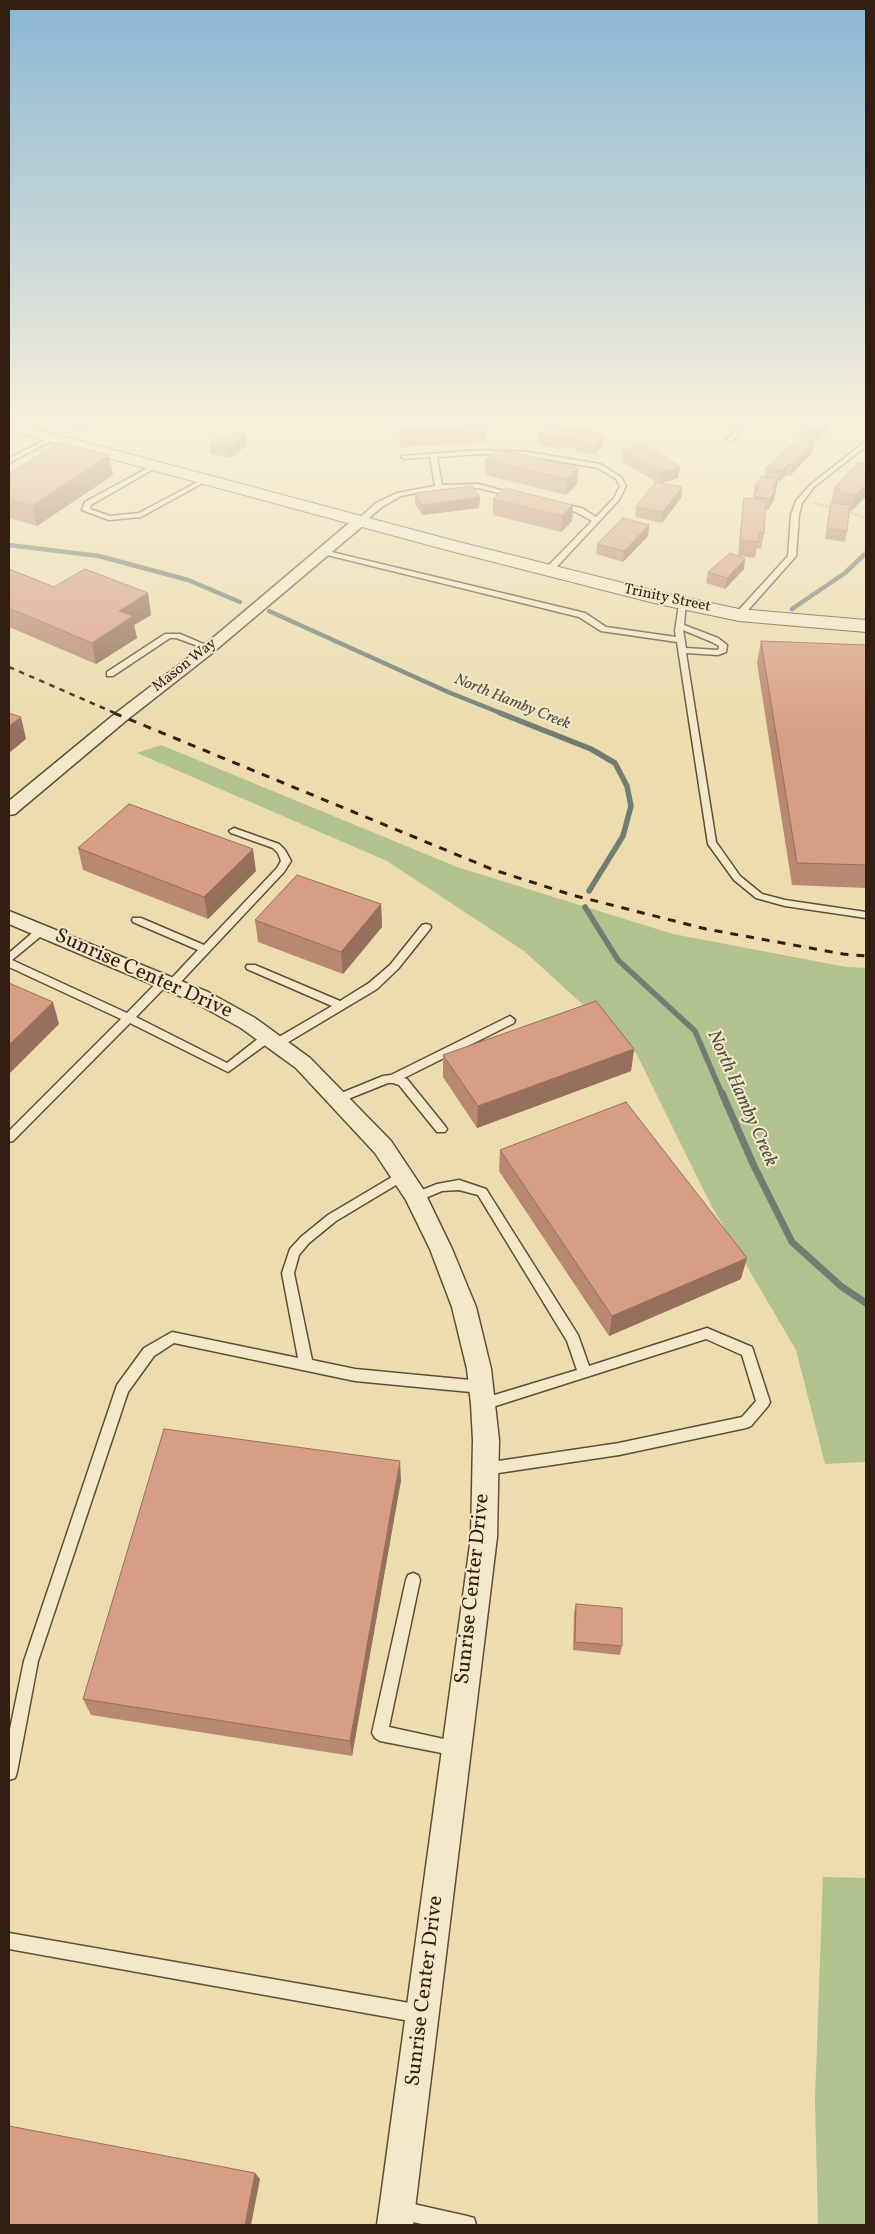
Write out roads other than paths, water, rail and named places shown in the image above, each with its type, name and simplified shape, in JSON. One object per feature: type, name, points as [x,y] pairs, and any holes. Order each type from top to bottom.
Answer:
[{"type":"street","name":"Mason Way","points":[[9,810],[122,716],[209,648],[353,526]]},
{"type":"street","name":"Trinity Street","points":[[380,526],[548,571],[683,604],[739,614],[866,626]]},
{"type":"street","name":"Sunrise Center Drive","points":[[9,916],[201,997],[248,1023],[303,1063],[382,1147],[416,1197],[441,1249],[464,1307],[479,1368],[482,1396],[485,1469],[484,1537],[396,2218]]},
{"type":"lane","points":[[548,571],[590,526]]},
{"type":"lane","points":[[739,614],[792,556],[794,526]]},
{"type":"lane","points":[[322,551],[582,615],[604,629],[680,640]]},
{"type":"lane","points":[[683,604],[680,640],[711,842],[737,878],[759,896],[785,904],[866,915]]},
{"type":"lane","points":[[680,626],[723,645],[722,650],[718,653],[682,650]]},
{"type":"lane","points":[[110,674],[168,636],[177,636],[209,648]]},
{"type":"lane","points":[[9,1138],[128,1018],[205,949],[281,870],[286,862],[282,852],[276,846],[234,831]]},
{"type":"lane","points":[[137,920],[205,949]]},
{"type":"lane","points":[[9,963],[128,1018],[228,1068],[272,1041],[373,986],[394,968],[426,927]]},
{"type":"lane","points":[[9,958],[42,930]]},
{"type":"lane","points":[[251,967],[340,1005]]},
{"type":"lane","points":[[393,1079],[510,1020]]},
{"type":"lane","points":[[338,1099],[387,1079],[393,1079],[403,1082],[441,1129]]},
{"type":"lane","points":[[306,1365],[288,1273],[294,1253],[305,1240],[332,1218],[402,1176]]},
{"type":"lane","points":[[416,1197],[440,1187],[459,1185],[482,1192],[573,1339],[585,1373]]},
{"type":"lane","points":[[9,1772],[31,1661],[122,1389],[149,1352],[172,1337],[355,1375],[482,1396],[585,1373],[707,1333],[747,1350],[763,1402],[746,1422],[619,1449],[485,1469]]},
{"type":"lane","points":[[413,1580],[380,1733],[457,1748]]},
{"type":"lane","points":[[9,1941],[422,2014]]},
{"type":"lane","points":[[396,2218],[467,2225]]},
{"type":"waterway","name":"North Hamby Creek","points":[[9,545],[99,556],[188,580],[240,602]]},
{"type":"waterway","points":[[792,609],[845,573],[866,553]]},
{"type":"waterway","name":"North Hamby Creek","points":[[269,611],[448,692],[503,714]]},
{"type":"waterway","name":"North Hamby Creek","points":[[500,713],[591,749],[615,763],[627,786],[631,806],[623,836],[589,891]]},
{"type":"waterway","name":"North Hamby Creek","points":[[585,907],[618,960],[695,1031],[722,1094]]},
{"type":"waterway","name":"North Hamby Creek","points":[[722,1093],[754,1166],[792,1242],[842,1287],[866,1303]]},
{"type":"railway","points":[[9,667],[117,714]]},
{"type":"railway","points":[[114,713],[494,870],[572,895],[706,929],[843,954],[866,956]]}]
